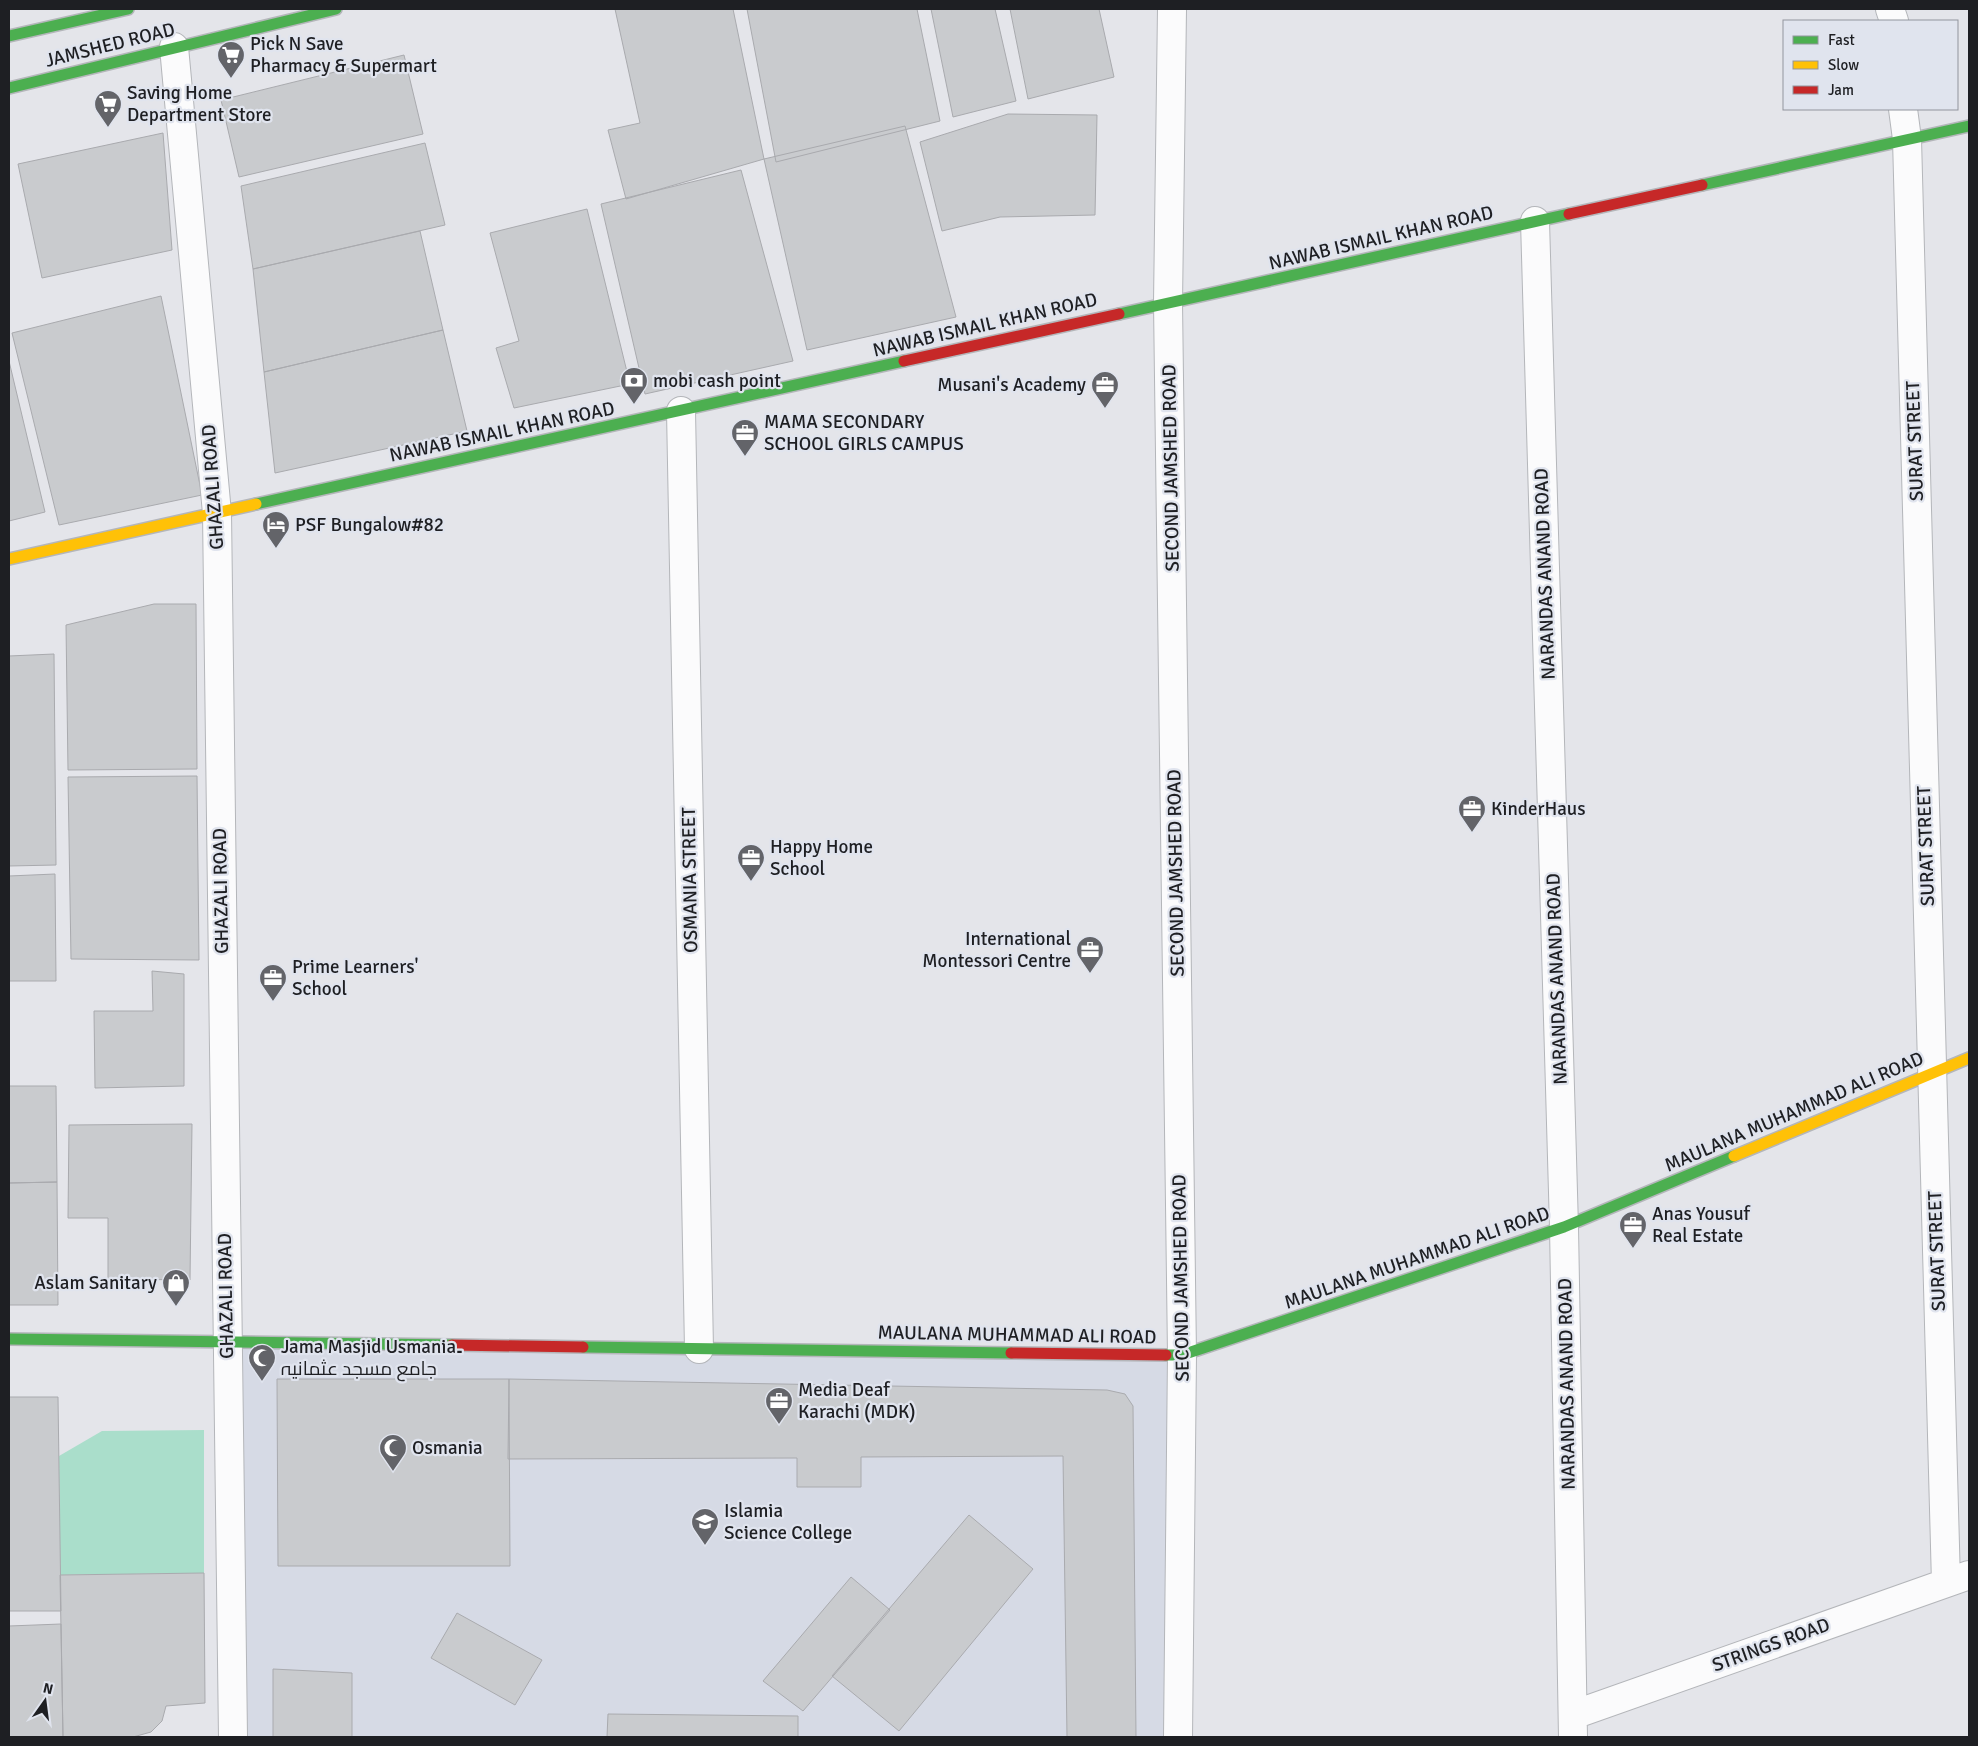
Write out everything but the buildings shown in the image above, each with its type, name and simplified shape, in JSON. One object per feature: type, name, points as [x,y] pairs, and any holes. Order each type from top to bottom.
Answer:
[{"type":"street","name":"JAMSHED ROAD","points":[[9,36],[87,13],[128,9]]},
{"type":"street","name":"JAMSHED ROAD","points":[[9,88],[336,9]]},
{"type":"street","name":"SECOND JAMSHED ROAD","points":[[1172,9],[1168,303],[1182,1355],[1178,1737]]},
{"type":"street","name":"GHAZALI ROAD","points":[[174,48],[217,513],[226,1342],[233,1737]]},
{"type":"street","name":"SURAT STREET","points":[[1904,110],[1907,139],[1932,1074],[1958,1579]]},
{"type":"street","name":"NAWAB ISMAIL KHAN ROAD","points":[[9,559],[1969,126]]},
{"type":"street","name":"NARANDAS ANAND ROAD","points":[[1535,221],[1564,1227],[1573,1726]]},
{"type":"street","name":"OSMANIA STREET","points":[[681,411],[699,1349]]},
{"type":"street","name":"MAULANA MUHAMMAD ALI ROAD","points":[[9,1339],[1182,1355],[1564,1227],[1969,1058]]},
{"type":"street","name":"STRINGS ROAD","points":[[1573,1726],[1958,1579]]},
{"type":"shaded area","name":"Islamia Science College","points":[[226,1342],[1182,1355],[1178,1737],[233,1737]]},
{"type":"green space","points":[[204,1430],[204,1573],[60,1575],[59,1456],[102,1431]]},
{"type":"traffic: fast","points":[[9,36],[128,9]]},
{"type":"traffic: fast","points":[[9,88],[336,9]]},
{"type":"traffic: fast","points":[[1702,185],[1969,126]]},
{"type":"traffic: fast","points":[[1119,314],[1569,214]]},
{"type":"traffic: fast","points":[[256,504],[904,361]]},
{"type":"traffic: fast","points":[[1166,1355],[1182,1355],[1564,1227],[1734,1156]]},
{"type":"traffic: fast","points":[[9,1339],[452,1345]]},
{"type":"traffic: fast","points":[[583,1347],[1011,1353]]},
{"type":"traffic: slow","points":[[9,559],[256,504]]},
{"type":"traffic: slow","points":[[1734,1156],[1969,1058]]},
{"type":"traffic: jam","points":[[1569,214],[1702,185]]},
{"type":"traffic: jam","points":[[904,361],[1119,314]]},
{"type":"traffic: jam","points":[[452,1345],[583,1347]]},
{"type":"traffic: jam","points":[[1011,1353],[1166,1355]]},
{"type":"place","name":"Pick N Save Pharmacy & Supermart","points":[[231,79]]},
{"type":"place","name":"Saving Home Department Store","points":[[108,128]]},
{"type":"place","name":"mobi cash point","points":[[634,405]]},
{"type":"place","name":"Musani's Academy","points":[[1105,409]]},
{"type":"place","name":"MAMA SECONDARY SCHOOL GIRLS CAMPUS","points":[[745,457]]},
{"type":"place","name":"PSF Bungalow#82","points":[[276,549]]},
{"type":"place","name":"KinderHaus","points":[[1472,833]]},
{"type":"place","name":"Happy Home School","points":[[751,882]]},
{"type":"place","name":"International Montessori Centre","points":[[1090,974]]},
{"type":"place","name":"Prime Learners' School","points":[[273,1002]]},
{"type":"place","name":"Anas Yousuf Real Estate","points":[[1633,1249]]},
{"type":"place","name":"Aslam Sanitary","points":[[176,1307]]},
{"type":"place","name":"Jama Masjid Usmania۔ جامع مسجد عثمانیہ","points":[[262,1382]]},
{"type":"place","name":"Media Deaf Karachi (MDK)","points":[[779,1425]]},
{"type":"place","name":"Osmania","points":[[393,1472]]},
{"type":"place","name":"Islamia Science College","points":[[705,1546]]}]
